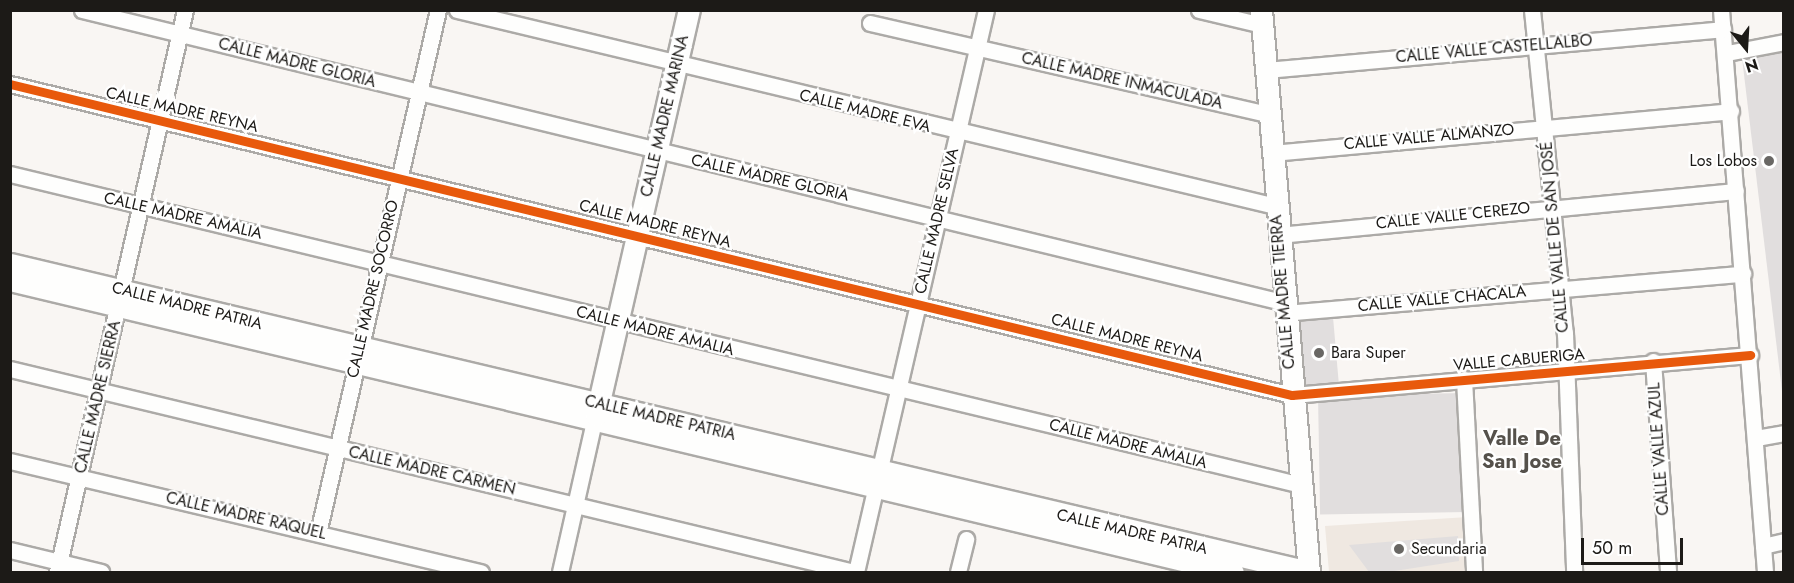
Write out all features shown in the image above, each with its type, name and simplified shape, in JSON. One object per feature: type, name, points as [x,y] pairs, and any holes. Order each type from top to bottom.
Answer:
[{"type":"street","name":"CALLE MADRE GLORIA","points":[[82,10],[938,218],[1283,308]]},
{"type":"street","name":"CALLE MADRE SIERRA","points":[[58,567],[185,10]]},
{"type":"street","name":"CALLE MADRE SOCORRO","points":[[318,533],[438,10]]},
{"type":"street","name":"CALLE MADRE EVA","points":[[457,10],[958,134],[1275,206]]},
{"type":"street","name":"CALLE MADRE MARINA","points":[[560,573],[689,10]]},
{"type":"street","name":"CALLE MADRE SELVA","points":[[855,573],[986,10]]},
{"type":"street","points":[[1199,10],[1261,18]]},
{"type":"street","name":"CALLE VALLE DE SAN JOSÉ","points":[[1532,10],[1561,289],[1574,573]]},
{"type":"street","points":[[1721,10],[1727,53],[1765,573]]},
{"type":"street","name":"CALLE MADRE TIERRA","points":[[1261,18],[1283,308],[1301,485],[1301,571]]},
{"type":"street","name":"CALLE MADRE INMACULADA","points":[[870,23],[1268,114]]},
{"type":"street","name":"CALLE VALLE CASTELLALBO","points":[[1265,70],[1535,44],[1723,29]]},
{"type":"street","points":[[1727,53],[1784,42]]},
{"type":"street","name":"CALLE MADRE REYNA","points":[[10,84],[399,176],[1292,394]]},
{"type":"street","name":"CALLE VALLE ALMANZO","points":[[1271,153],[1731,111]]},
{"type":"street","name":"CALLE MADRE AMALIA","points":[[10,174],[1301,485]]},
{"type":"street","name":"CALLE VALLE CEREZO","points":[[1278,235],[1552,206],[1736,190]]},
{"type":"street","name":"CALLE MADRE PATRIA","points":[[10,264],[120,298],[878,480],[1233,573]]},
{"type":"street","name":"CALLE VALLE CHACALA","points":[[1283,308],[1743,274]]},
{"type":"street","name":"CALLE MADRE PATRIA","points":[[10,280],[120,298]]},
{"type":"street","name":"VALLE CABUERIGA","points":[[1292,394],[1750,355]]},
{"type":"street","name":"CALLE VALLE AZUL","points":[[1653,362],[1668,573]]},
{"type":"street","name":"CALLE MADRE CARMEN","points":[[10,369],[855,573]]},
{"type":"street","points":[[1464,379],[1474,573]]},
{"type":"street","points":[[1756,438],[1784,433]]},
{"type":"street","name":"CALLE MADRE RAQUEL","points":[[10,460],[481,573]]},
{"type":"street","name":"CALLE MADRE PATRIA","points":[[878,480],[1301,571]]},
{"type":"street","points":[[958,573],[966,539]]},
{"type":"street","points":[[1763,546],[1784,541]]},
{"type":"street","points":[[10,550],[58,567],[101,573]]},
{"type":"shaded area","name":"Secundaria","points":[[1468,517],[1472,572],[1329,572],[1325,526]]},
{"type":"building","name":"Los Lobos","points":[[1784,52],[1784,391],[1782,391],[1742,58]]},
{"type":"building","name":"Bara Super","points":[[1333,317],[1339,387],[1306,390],[1300,320]]},
{"type":"building","points":[[1465,393],[1467,512],[1320,515],[1318,396]]},
{"type":"building","points":[[1458,536],[1459,561],[1388,572],[1369,572],[1349,545]]},
{"type":"cycle path","points":[[10,84],[1292,395],[1750,355]]},
{"type":"place","name":"Los Lobos","points":[[1769,161]]},
{"type":"place","name":"Bara Super","points":[[1319,353]]},
{"type":"place","name":"Secundaria","points":[[1399,549]]},
{"type":"district","name":"Valle De San Jose","points":[[1522,450]]}]
